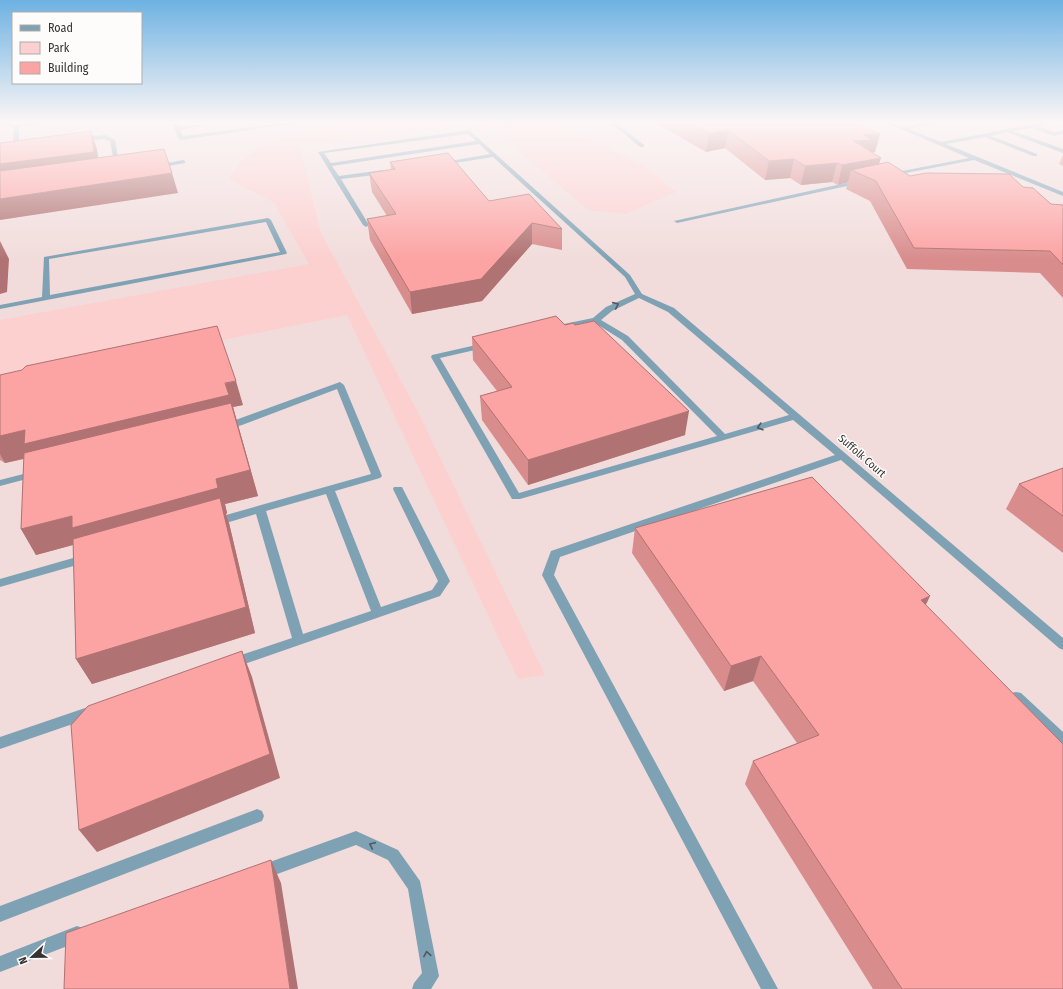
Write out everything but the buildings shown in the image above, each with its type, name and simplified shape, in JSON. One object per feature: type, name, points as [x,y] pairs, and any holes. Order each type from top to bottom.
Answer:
[{"type":"street","points":[[331,168],[366,226]]},
{"type":"street","points":[[509,168],[628,276],[639,295],[609,308],[596,320],[550,330]]},
{"type":"street","points":[[883,177],[926,168]]},
{"type":"street","points":[[1000,168],[1063,194]]},
{"type":"street","points":[[337,178],[390,171]]},
{"type":"street","points":[[677,221],[868,180]]},
{"type":"street","points":[[0,306],[46,298],[261,258],[284,253],[268,220],[46,258],[46,298]]},
{"type":"street","name":"Suffolk Court","points":[[639,295],[672,310],[1063,645]]},
{"type":"street","points":[[596,320],[625,338],[723,437]]},
{"type":"street","points":[[496,343],[435,357],[516,497],[796,416]]},
{"type":"street","points":[[206,524],[377,476],[340,385],[239,423],[216,429]]},
{"type":"street","points":[[770,989],[548,575],[555,554],[843,456]]},
{"type":"street","points":[[0,483],[46,471]]},
{"type":"street","points":[[789,474],[800,485]]},
{"type":"street","points":[[224,666],[436,593],[444,581],[398,489]]},
{"type":"street","points":[[329,490],[378,613]]},
{"type":"street","points":[[260,509],[299,640]]},
{"type":"street","points":[[0,583],[99,554]]},
{"type":"street","points":[[1006,688],[1063,741]]},
{"type":"street","points":[[0,743],[105,707]]},
{"type":"street","points":[[0,914],[257,816]]},
{"type":"street","points":[[249,876],[356,838],[393,855],[415,886],[431,976],[420,989]]},
{"type":"street","points":[[0,964],[88,930]]},
{"type":"shaded area","points":[[0,168],[1063,168],[1063,989],[0,989]]},
{"type":"green space","points":[[236,168],[305,168],[321,233],[419,414],[545,675],[518,679],[347,315],[0,385],[0,320],[309,264],[274,203],[229,179]]},
{"type":"green space","points":[[539,168],[648,168],[676,192],[626,214],[588,210]]}]
